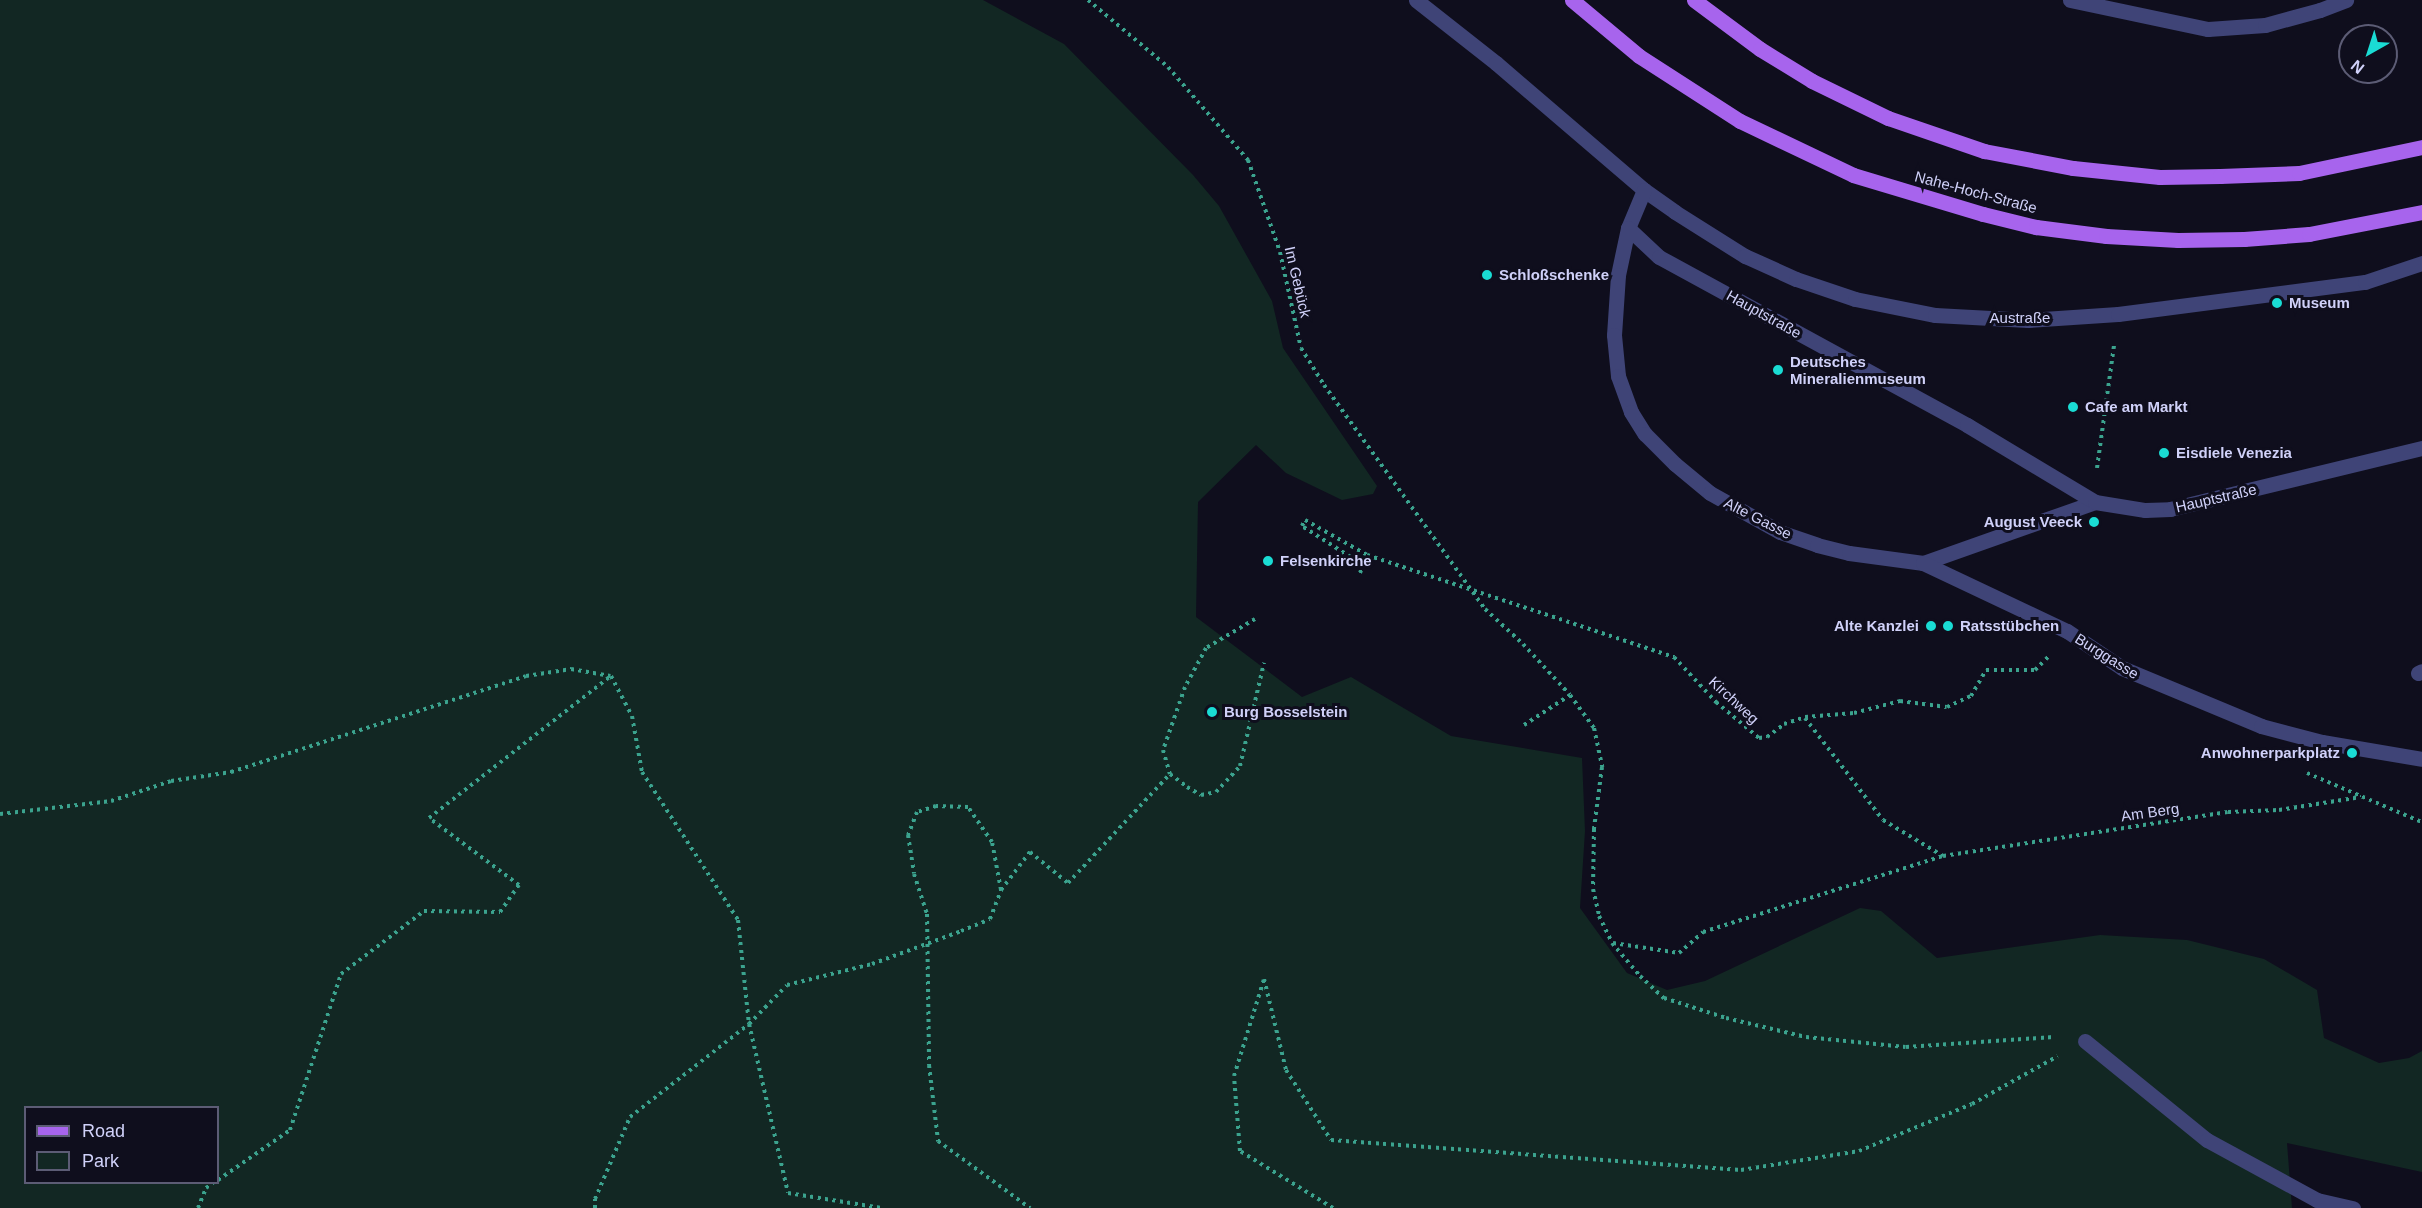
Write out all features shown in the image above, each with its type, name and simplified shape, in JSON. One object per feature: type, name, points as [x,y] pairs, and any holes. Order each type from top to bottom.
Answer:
[{"type":"main road","name":"Nahe-Hoch-Straße","points":[[1572,0],[1640,56],[1740,121],[1852,175],[1983,214],[2036,227],[2106,236],[2178,240],[2244,239],[2309,234],[2422,212]]},
{"type":"main road","points":[[1694,0],[1760,49],[1812,81],[1888,118],[1984,151],[2073,168],[2160,177],[2300,172],[2422,147]]},
{"type":"street","points":[[1416,0],[1496,63],[1644,190],[1628,228]]},
{"type":"street","points":[[2070,0],[2180,25],[2208,29],[2265,25],[2320,10],[2346,0]]},
{"type":"street","name":"Austraße","points":[[1644,190],[1745,256],[1796,279],[1855,299],[1935,315],[2028,320],[2118,314],[2365,282],[2422,263]]},
{"type":"street","name":"Hauptstraße","points":[[1628,228],[1659,257],[1967,425],[2095,502],[2145,510],[2170,509],[2422,448]]},
{"type":"street","name":"Alte Gasse","points":[[1628,228],[1618,275],[1614,335],[1618,376],[1631,412],[1645,434],[1675,464],[1710,493],[1780,532],[1849,554],[1923,563],[2095,502]]},
{"type":"street","name":"Burggasse","points":[[1923,563],[2067,631],[2122,669],[2261,726],[2322,742],[2422,759]]},
{"type":"street","points":[[2085,1041],[2207,1140],[2317,1200],[2353,1208]]},
{"type":"path","name":"Im Gebück","points":[[1088,0],[1168,67],[1248,160],[1280,252],[1300,348],[1324,385],[1485,609],[1523,644],[1570,695],[1594,728],[1600,748],[1602,767],[1594,829],[1593,889],[1599,916],[1612,943],[1640,976],[1664,998],[1726,1018],[1806,1037],[1906,1047],[2043,1036],[2085,1041]]},
{"type":"path","points":[[2095,502],[2098,448],[2118,314]]},
{"type":"path","points":[[1360,573],[1363,565],[1302,526],[1305,520],[1367,555],[1469,588]]},
{"type":"path","name":"Kirchweg","points":[[1469,588],[1674,657],[1716,702],[1759,738],[1767,737],[1784,724],[1805,717],[1854,713],[1900,701],[1947,707],[1961,703],[1971,696],[1986,670],[2035,670],[2067,631]]},
{"type":"path","points":[[1255,619],[1206,648],[1185,687],[1163,750],[1170,774],[1201,795],[1216,792],[1240,766],[1264,663]]},
{"type":"path","points":[[0,814],[111,801],[171,781],[231,772],[526,676],[571,669],[610,676]]},
{"type":"path","points":[[610,676],[632,716],[642,772],[738,920],[749,1024],[788,1193],[882,1208]]},
{"type":"path","points":[[219,1179],[290,1130],[341,974],[424,910],[500,912],[519,885],[429,818],[610,676]]},
{"type":"path","points":[[1524,725],[1570,695]]},
{"type":"path","points":[[1805,717],[1883,820],[1943,856]]},
{"type":"path","points":[[2297,769],[2422,822]]},
{"type":"path","points":[[595,1208],[595,1199],[630,1118],[749,1024],[786,985],[872,964],[990,919],[1001,890],[1030,852],[1068,883],[1170,774]]},
{"type":"path","name":"Am Berg","points":[[1612,943],[1679,953],[1703,932],[1943,856],[2228,812],[2279,810],[2361,797]]},
{"type":"path","points":[[1001,890],[992,842],[968,807],[936,807],[917,812],[908,835],[914,874],[927,914],[929,1065],[938,1141],[1030,1208]]},
{"type":"path","points":[[1333,1208],[1240,1151],[1234,1076],[1264,979],[1286,1070],[1331,1140],[1742,1170],[1859,1151],[1972,1104],[2085,1041]]},
{"type":"path","points":[[198,1208],[206,1188],[212,1184]]},
{"type":"green space","points":[[0,0],[983,0],[1064,44],[1193,175],[1219,206],[1272,301],[1283,348],[1377,486],[1373,494],[1342,500],[1286,473],[1256,445],[1198,502],[1196,617],[1302,697],[1351,677],[1451,736],[1582,758],[1585,831],[1580,908],[1627,973],[1667,990],[1705,981],[1860,908],[1881,911],[1937,958],[2100,935],[2187,940],[2264,959],[2317,990],[2324,1038],[2379,1063],[2409,1058],[2422,1051],[2422,1172],[2287,1143],[2292,1208],[0,1208]]},
{"type":"place","name":"Schloßschenke","points":[[1487,275]]},
{"type":"place","name":"Museum","points":[[2277,303]]},
{"type":"place","name":"Deutsches Mineralienmuseum","points":[[1778,370]]},
{"type":"place","name":"Cafe am Markt","points":[[2073,407]]},
{"type":"place","name":"Eisdiele Venezia","points":[[2164,453]]},
{"type":"place","name":"August Veeck","points":[[2094,522]]},
{"type":"place","name":"Felsenkirche","points":[[1268,561]]},
{"type":"place","name":"Alte Kanzlei","points":[[1931,626]]},
{"type":"place","name":"Ratsstübchen","points":[[1948,626]]},
{"type":"place","name":"Burg Bosselstein","points":[[1212,712]]},
{"type":"place","name":"Anwohnerparkplatz","points":[[2352,753]]}]
